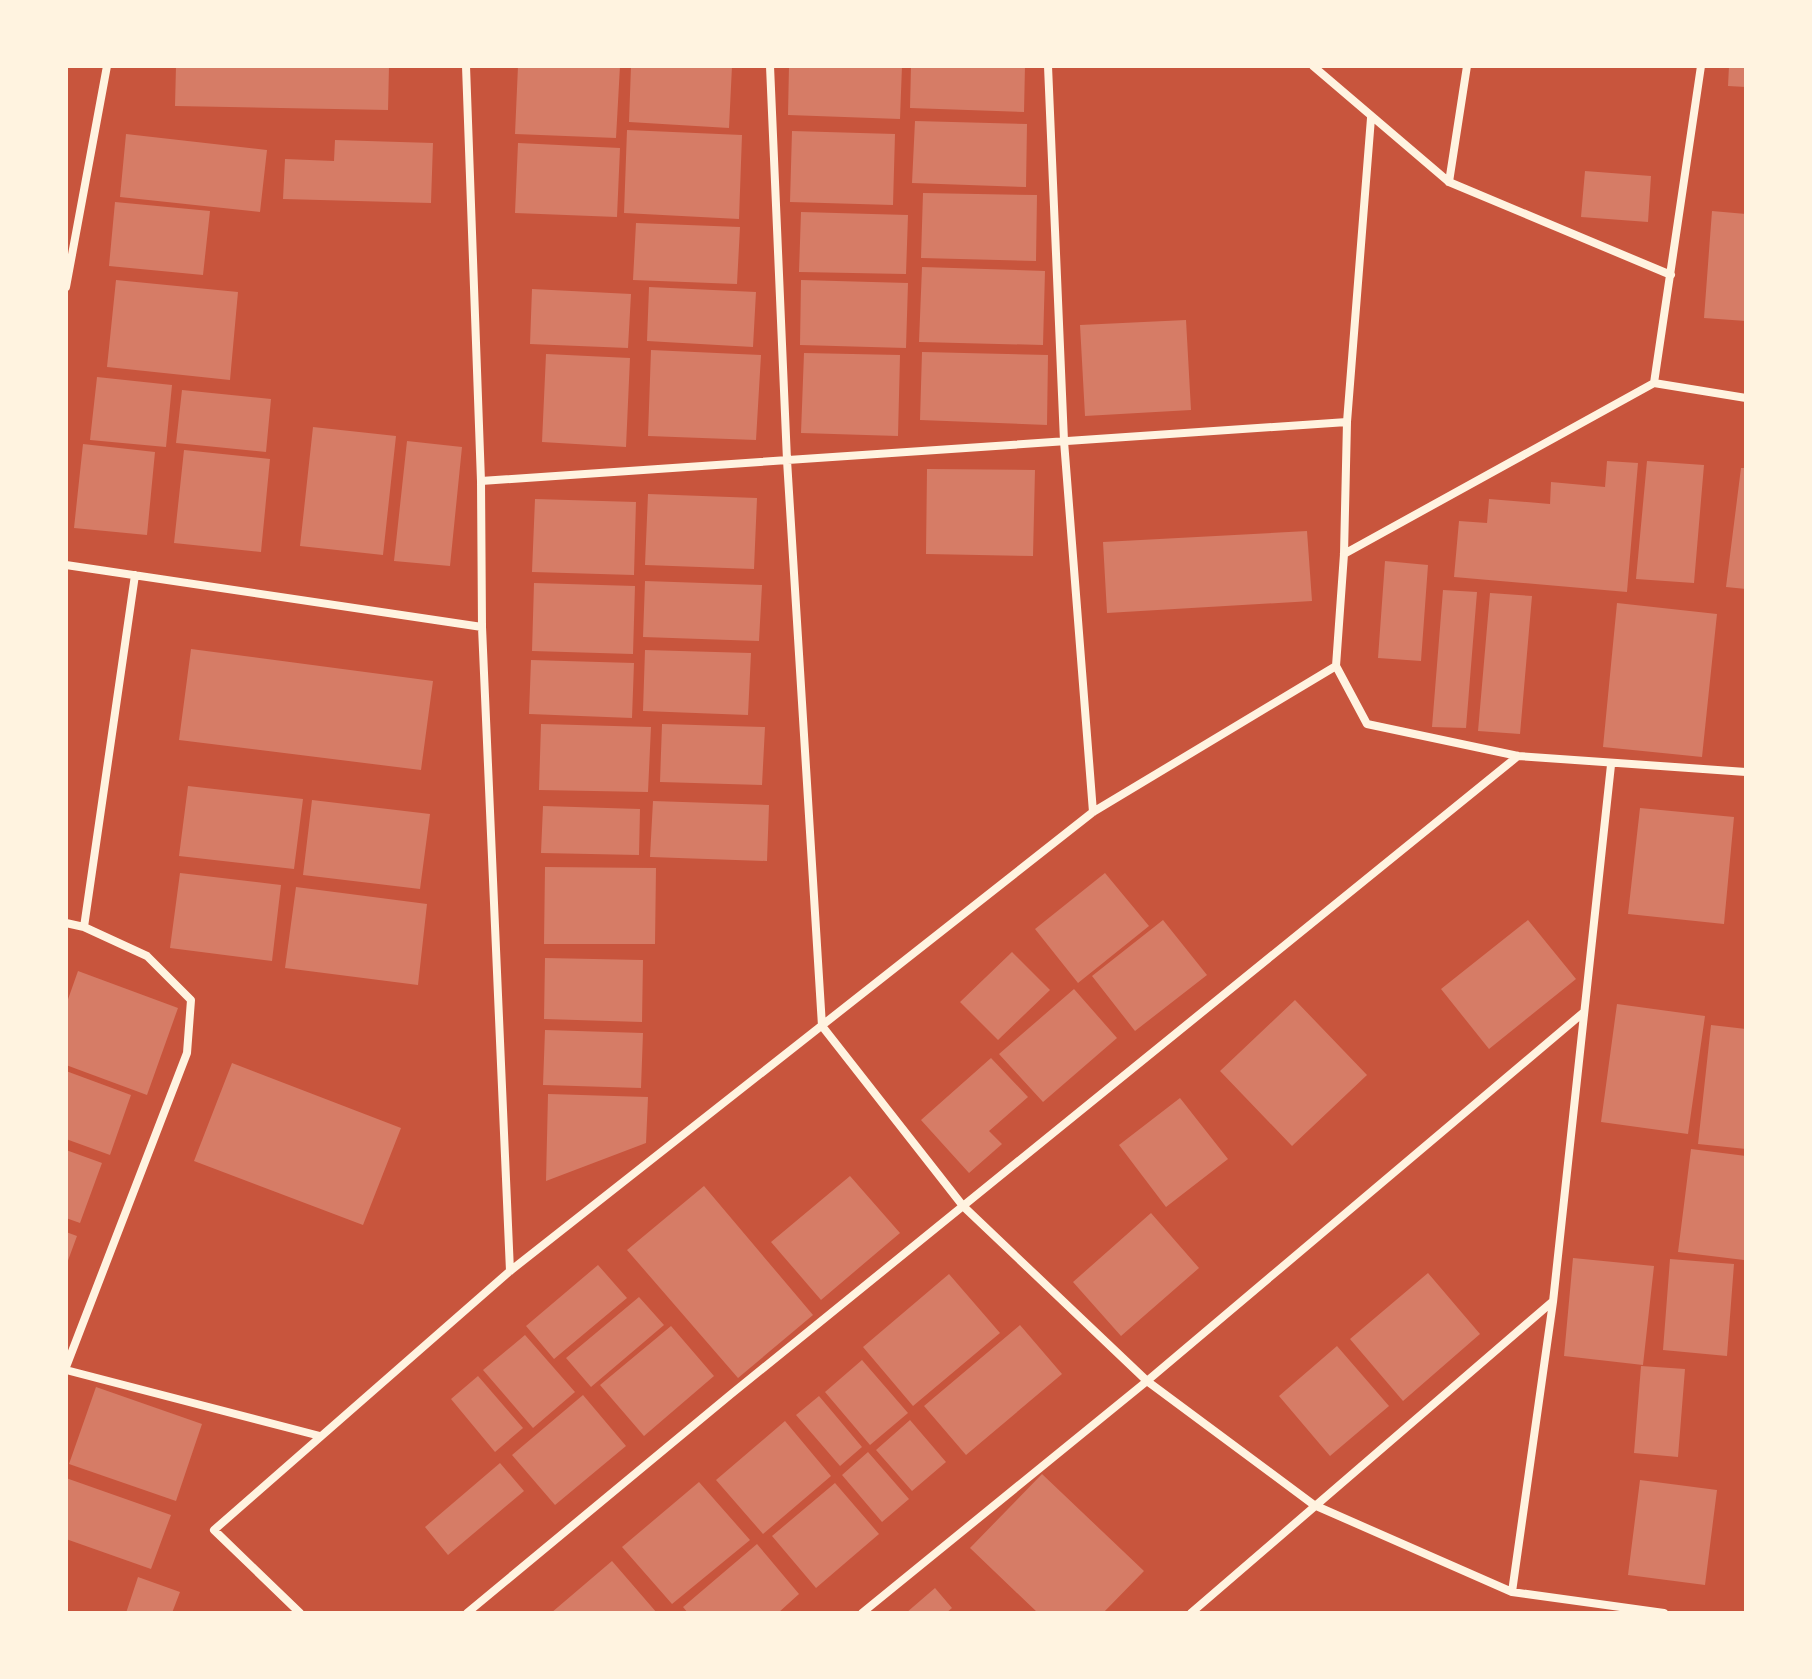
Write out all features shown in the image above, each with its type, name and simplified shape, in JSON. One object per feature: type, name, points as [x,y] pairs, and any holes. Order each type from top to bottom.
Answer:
[{"type":"street","points":[[66,287],[107,66]]},
{"type":"street","points":[[466,66],[481,481],[482,627],[510,1271]]},
{"type":"street","points":[[770,66],[787,460],[822,1026],[963,1206],[1147,1381],[1314,1505],[1512,1592],[1664,1613]]},
{"type":"street","points":[[1048,66],[1064,441],[1093,812]]},
{"type":"street","points":[[1313,66],[1449,182],[1671,275]]},
{"type":"street","points":[[1449,182],[1467,66]]},
{"type":"street","points":[[1654,383],[1701,66]]},
{"type":"street","points":[[1371,118],[1347,422],[1344,554],[1336,666],[1367,724],[1518,756],[1611,765],[1746,772]]},
{"type":"street","points":[[1344,554],[1654,383],[1746,398]]},
{"type":"street","points":[[481,481],[1347,422]]},
{"type":"street","points":[[66,565],[482,627]]},
{"type":"street","points":[[84,927],[135,575]]},
{"type":"street","points":[[300,1613],[214,1530],[510,1271],[1093,812],[1336,666]]},
{"type":"street","points":[[467,1613],[1518,756]]},
{"type":"street","points":[[1512,1592],[1553,1302],[1611,765]]},
{"type":"street","points":[[66,923],[84,927],[147,956],[191,1000],[187,1053],[66,1368],[320,1436]]},
{"type":"street","points":[[862,1613],[1147,1381],[1584,1012]]},
{"type":"street","points":[[1191,1613],[1553,1302]]},
{"type":"building","points":[[176,66],[389,66],[388,110],[175,106]]},
{"type":"building","points":[[518,66],[620,66],[616,138],[515,134]]},
{"type":"building","points":[[631,66],[732,66],[729,128],[629,122]]},
{"type":"building","points":[[789,66],[902,66],[900,119],[788,115]]},
{"type":"building","points":[[911,66],[1025,66],[1024,112],[910,108]]},
{"type":"building","points":[[1729,66],[1746,66],[1746,87],[1728,86]]},
{"type":"building","points":[[915,121],[1027,124],[1026,187],[912,183]]},
{"type":"building","points":[[627,130],[742,135],[739,219],[624,213]]},
{"type":"building","points":[[792,131],[895,134],[893,205],[790,202]]},
{"type":"building","points":[[126,134],[267,150],[260,212],[120,197]]},
{"type":"building","points":[[335,140],[433,143],[431,203],[283,199],[285,159],[334,161]]},
{"type":"building","points":[[518,143],[620,148],[617,217],[515,213]]},
{"type":"building","points":[[1585,171],[1651,176],[1648,222],[1581,217]]},
{"type":"building","points":[[923,193],[1037,195],[1036,261],[921,258]]},
{"type":"building","points":[[115,202],[210,211],[203,275],[109,266]]},
{"type":"building","points":[[1712,211],[1746,214],[1746,321],[1704,318]]},
{"type":"building","points":[[801,212],[908,215],[906,274],[799,272]]},
{"type":"building","points":[[636,223],[740,227],[737,284],[633,280]]},
{"type":"building","points":[[922,267],[1045,271],[1043,345],[919,342]]},
{"type":"building","points":[[116,280],[238,292],[230,380],[107,367]]},
{"type":"building","points":[[801,280],[908,283],[906,348],[800,345]]},
{"type":"building","points":[[649,287],[756,292],[753,347],[647,341]]},
{"type":"building","points":[[532,289],[631,294],[628,348],[530,344]]},
{"type":"building","points":[[1186,320],[1191,410],[1085,416],[1080,325]]},
{"type":"building","points":[[651,350],[761,355],[756,440],[648,436]]},
{"type":"building","points":[[922,352],[1048,355],[1047,425],[920,420]]},
{"type":"building","points":[[804,353],[900,355],[898,436],[801,433]]},
{"type":"building","points":[[546,354],[630,358],[626,447],[542,442]]},
{"type":"building","points":[[97,377],[172,385],[166,447],[90,440]]},
{"type":"building","points":[[182,390],[271,399],[266,452],[176,443]]},
{"type":"building","points":[[313,427],[396,436],[383,555],[300,546]]},
{"type":"building","points":[[407,441],[462,447],[450,566],[394,561]]},
{"type":"building","points":[[83,444],[155,452],[147,535],[74,528]]},
{"type":"building","points":[[184,450],[270,459],[261,552],[174,543]]},
{"type":"building","points":[[1607,461],[1638,463],[1627,592],[1454,577],[1459,521],[1487,523],[1489,499],[1550,504],[1551,482],[1605,487]]},
{"type":"building","points":[[1647,461],[1704,465],[1694,583],[1636,579]]},
{"type":"building","points":[[1741,468],[1746,468],[1746,589],[1726,587]]},
{"type":"building","points":[[927,469],[1035,470],[1033,556],[926,554]]},
{"type":"building","points":[[648,494],[757,498],[754,569],[645,565]]},
{"type":"building","points":[[535,499],[636,502],[634,575],[532,572]]},
{"type":"building","points":[[1307,531],[1312,601],[1107,613],[1103,542]]},
{"type":"building","points":[[1385,561],[1428,565],[1421,661],[1378,658]]},
{"type":"building","points":[[645,581],[762,585],[759,641],[643,637]]},
{"type":"building","points":[[534,583],[635,586],[633,654],[532,651]]},
{"type":"building","points":[[1443,590],[1477,592],[1466,728],[1432,727]]},
{"type":"building","points":[[1490,593],[1532,596],[1520,734],[1478,731]]},
{"type":"building","points":[[1617,603],[1717,614],[1702,757],[1603,747]]},
{"type":"building","points":[[191,649],[433,681],[421,770],[179,740]]},
{"type":"building","points":[[645,650],[751,653],[748,715],[643,711]]},
{"type":"building","points":[[531,660],[634,663],[632,718],[529,714]]},
{"type":"building","points":[[541,724],[651,727],[648,792],[539,790]]},
{"type":"building","points":[[662,724],[765,727],[762,785],[660,782]]},
{"type":"building","points":[[188,786],[303,799],[294,869],[179,856]]},
{"type":"building","points":[[312,800],[430,814],[420,889],[303,875]]},
{"type":"building","points":[[653,801],[769,805],[767,861],[650,857]]},
{"type":"building","points":[[543,806],[640,809],[639,855],[541,853]]},
{"type":"building","points":[[1640,808],[1734,817],[1724,924],[1628,914]]},
{"type":"building","points":[[545,867],[656,868],[655,944],[544,944]]},
{"type":"building","points":[[180,873],[281,885],[272,961],[170,948]]},
{"type":"building","points":[[1105,873],[1149,926],[1078,983],[1035,929]]},
{"type":"building","points":[[296,887],[427,904],[418,985],[285,968]]},
{"type":"building","points":[[1163,920],[1207,975],[1135,1031],[1092,976]]},
{"type":"building","points":[[1528,920],[1576,979],[1489,1049],[1441,989]]},
{"type":"building","points":[[1012,952],[1050,990],[998,1040],[960,1002]]},
{"type":"building","points":[[545,958],[643,960],[642,1022],[544,1019]]},
{"type":"building","points":[[78,971],[178,1008],[147,1095],[66,1065],[66,1005]]},
{"type":"building","points":[[1074,989],[1117,1038],[1043,1102],[999,1054]]},
{"type":"building","points":[[1295,1000],[1367,1075],[1292,1146],[1220,1071]]},
{"type":"building","points":[[1617,1004],[1705,1016],[1688,1134],[1601,1122]]},
{"type":"building","points":[[1711,1025],[1746,1029],[1746,1149],[1698,1144]]},
{"type":"building","points":[[545,1030],[643,1033],[641,1088],[543,1085]]},
{"type":"building","points":[[991,1058],[1028,1097],[989,1131],[1002,1144],[969,1173],[921,1120]]},
{"type":"building","points":[[232,1063],[401,1128],[363,1225],[194,1161]]},
{"type":"building","points":[[66,1071],[131,1095],[110,1155],[66,1139]]},
{"type":"building","points":[[548,1094],[648,1097],[646,1143],[546,1181]]},
{"type":"building","points":[[1180,1098],[1228,1159],[1166,1207],[1119,1145]]},
{"type":"building","points":[[1691,1149],[1746,1156],[1744,1260],[1678,1252]]},
{"type":"building","points":[[66,1150],[102,1163],[80,1223],[66,1218]]},
{"type":"building","points":[[850,1176],[900,1233],[821,1300],[771,1242]]},
{"type":"building","points":[[704,1186],[813,1315],[738,1378],[627,1250]]},
{"type":"building","points":[[1151,1213],[1199,1268],[1121,1336],[1073,1282]]},
{"type":"building","points":[[66,1232],[77,1236],[66,1266]]},
{"type":"building","points":[[1573,1258],[1654,1266],[1643,1365],[1564,1356]]},
{"type":"building","points":[[1670,1259],[1734,1264],[1727,1356],[1663,1350]]},
{"type":"building","points":[[598,1265],[627,1298],[554,1359],[526,1326]]},
{"type":"building","points":[[1428,1273],[1480,1334],[1403,1401],[1350,1339]]},
{"type":"building","points":[[949,1274],[1000,1333],[913,1406],[863,1347]]},
{"type":"building","points":[[639,1297],[664,1325],[591,1387],[566,1358]]},
{"type":"building","points":[[1020,1325],[1062,1374],[966,1455],[924,1406]]},
{"type":"building","points":[[671,1326],[714,1376],[644,1436],[600,1385]]},
{"type":"building","points":[[525,1335],[575,1392],[533,1428],[483,1370]]},
{"type":"building","points":[[1337,1346],[1389,1406],[1330,1456],[1279,1396]]},
{"type":"building","points":[[862,1360],[908,1413],[870,1445],[825,1392]]},
{"type":"building","points":[[1641,1366],[1685,1369],[1678,1457],[1634,1453]]},
{"type":"building","points":[[478,1376],[523,1428],[495,1452],[451,1399]]},
{"type":"building","points":[[96,1387],[202,1424],[176,1501],[69,1464]]},
{"type":"building","points":[[583,1395],[626,1446],[555,1505],[512,1455]]},
{"type":"building","points":[[819,1396],[862,1447],[840,1466],[796,1415]]},
{"type":"building","points":[[910,1420],[946,1462],[912,1491],[876,1450]]},
{"type":"building","points":[[785,1421],[831,1476],[763,1534],[716,1480]]},
{"type":"building","points":[[868,1452],[909,1499],[882,1522],[842,1475]]},
{"type":"building","points":[[500,1463],[524,1491],[448,1555],[425,1527]]},
{"type":"building","points":[[1042,1474],[1144,1571],[1103,1613],[1038,1613],[970,1548]]},
{"type":"building","points":[[66,1478],[171,1515],[151,1569],[66,1539]]},
{"type":"building","points":[[1640,1480],[1717,1490],[1705,1585],[1628,1575]]},
{"type":"building","points":[[699,1482],[750,1540],[672,1604],[622,1547]]},
{"type":"building","points":[[835,1483],[879,1534],[816,1588],[772,1536]]},
{"type":"building","points":[[757,1544],[799,1594],[778,1613],[688,1613],[683,1607]]},
{"type":"building","points":[[612,1561],[657,1613],[551,1613]]},
{"type":"building","points":[[138,1577],[180,1592],[172,1613],[126,1613]]},
{"type":"building","points":[[935,1588],[952,1608],[946,1613],[906,1613]]}]
